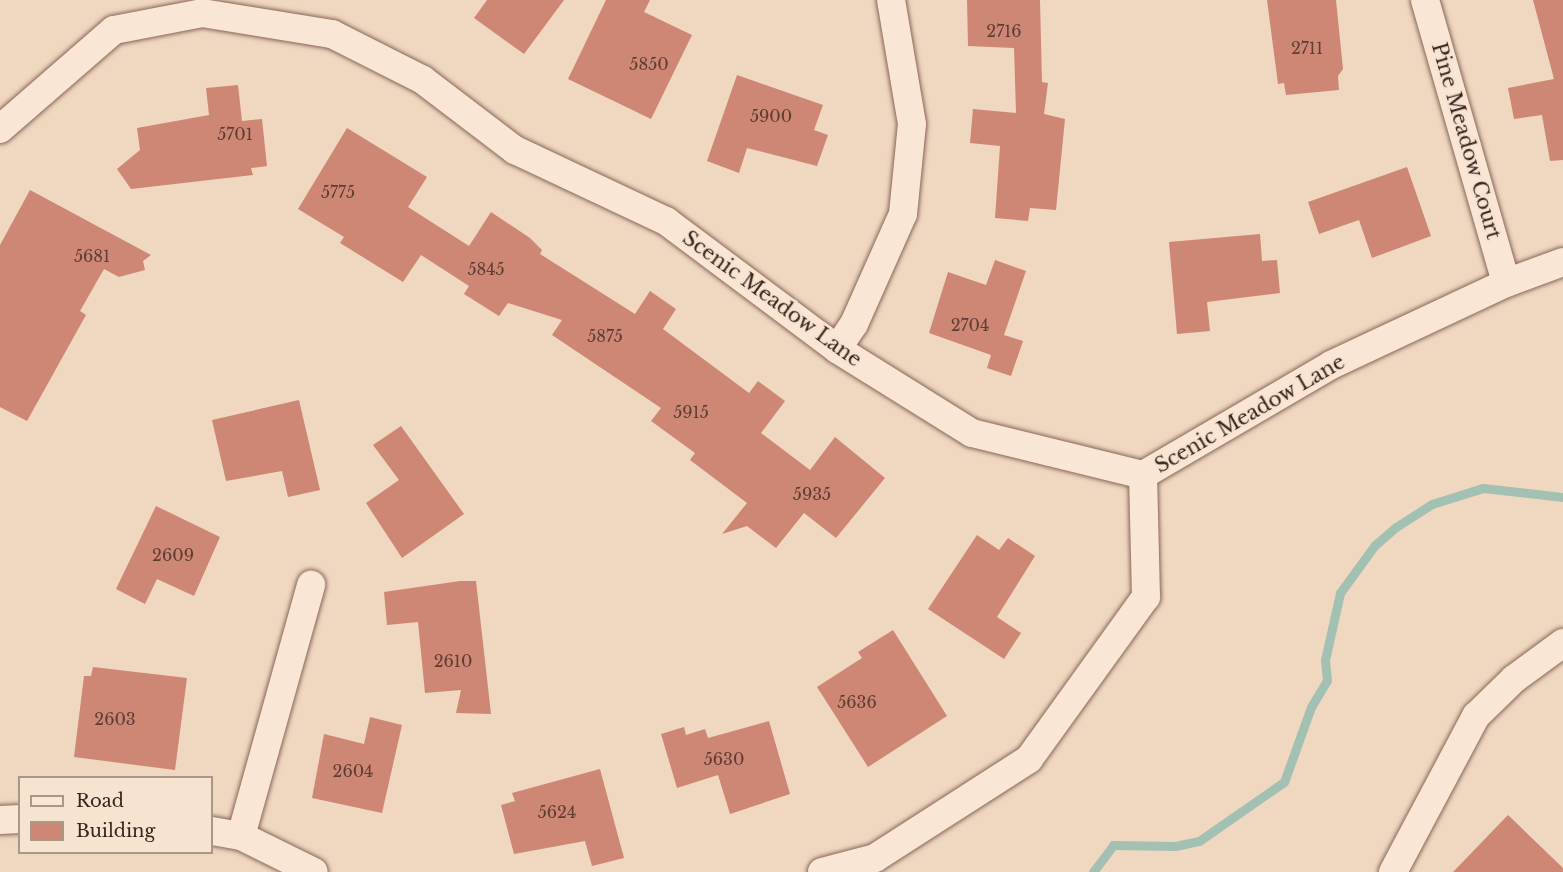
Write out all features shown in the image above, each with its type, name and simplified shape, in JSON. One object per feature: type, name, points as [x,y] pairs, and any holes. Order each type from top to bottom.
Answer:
[{"type":"street","points":[[837,349],[854,324],[903,214],[912,124],[891,0]]},
{"type":"street","name":"Pine Meadow Court","points":[[1425,0],[1506,283]]},
{"type":"street","name":"Scenic Meadow Lane","points":[[0,129],[114,30],[201,7],[332,34],[423,80],[514,150],[666,221],[837,349],[972,433],[1143,475],[1331,365],[1506,283],[1563,262]]},
{"type":"street","points":[[822,872],[875,858],[1029,759],[1146,597],[1143,475]]},
{"type":"street","points":[[241,836],[311,585]]},
{"type":"street","points":[[1393,872],[1476,716],[1514,679],[1563,642]]},
{"type":"street","points":[[0,820],[18,819]]},
{"type":"street","points":[[213,831],[241,836],[314,872]]},
{"type":"building","points":[[487,0],[564,0],[524,54],[474,18]]},
{"type":"building","points":[[606,0],[650,0],[644,12],[692,35],[651,119],[568,79]]},
{"type":"building","points":[[967,0],[1040,0],[1042,82],[1048,83],[1044,114],[1065,119],[1056,210],[1030,208],[1028,221],[995,218],[1000,146],[970,143],[973,109],[1016,113],[1014,48],[968,46]]},
{"type":"building","points":[[1267,0],[1336,0],[1343,69],[1338,76],[1339,90],[1286,95],[1284,83],[1278,84]]},
{"type":"building","points":[[1533,0],[1563,0],[1563,160],[1550,161],[1542,115],[1514,119],[1508,88],[1554,79]]},
{"type":"building","points":[[737,75],[823,105],[814,130],[828,135],[817,166],[747,148],[739,173],[707,161]]},
{"type":"building","points":[[238,85],[242,121],[262,119],[267,166],[251,168],[253,175],[131,189],[117,169],[140,150],[137,128],[209,115],[206,88]]},
{"type":"building","points":[[347,128],[427,177],[408,207],[469,246],[491,212],[530,238],[542,250],[540,254],[635,314],[650,291],[676,309],[663,329],[749,393],[758,381],[785,401],[761,433],[810,470],[835,437],[885,478],[836,538],[804,513],[776,548],[747,526],[722,534],[747,503],[690,460],[695,453],[651,421],[661,408],[552,335],[562,320],[508,303],[499,316],[464,294],[469,286],[421,255],[403,282],[340,243],[344,237],[298,209]]},
{"type":"building","points":[[1407,167],[1431,236],[1372,258],[1359,220],[1319,234],[1308,202]]},
{"type":"building","points":[[30,190],[151,255],[143,261],[145,270],[119,277],[104,269],[80,311],[86,315],[27,421],[0,407],[0,245]]},
{"type":"building","points":[[1260,234],[1262,261],[1277,260],[1280,293],[1207,302],[1210,331],[1177,334],[1169,242]]},
{"type":"building","points":[[995,260],[1026,271],[1004,335],[1023,341],[1011,376],[987,368],[991,355],[929,333],[948,272],[986,285]]},
{"type":"building","points":[[299,400],[320,490],[288,497],[282,471],[226,481],[212,420]]},
{"type":"building","points":[[401,426],[464,514],[402,558],[366,503],[399,480],[373,445]]},
{"type":"building","points":[[156,506],[220,537],[194,596],[157,579],[145,604],[116,589]]},
{"type":"building","points":[[977,535],[999,550],[1008,538],[1035,556],[997,617],[1021,633],[1004,659],[928,609]]},
{"type":"building","points":[[460,581],[476,581],[491,714],[456,713],[461,690],[425,693],[418,622],[387,625],[384,592]]},
{"type":"building","points":[[893,630],[947,716],[868,767],[817,687],[862,658],[858,652]]},
{"type":"building","points":[[93,667],[187,678],[175,770],[74,757],[84,676],[91,676]]},
{"type":"building","points":[[370,717],[402,725],[382,813],[312,798],[324,734],[364,744]]},
{"type":"building","points":[[769,721],[790,794],[730,814],[718,775],[677,788],[661,734],[684,727],[686,735],[705,729],[708,738]]},
{"type":"building","points":[[600,769],[624,858],[592,866],[585,841],[514,854],[501,805],[515,801],[512,793]]},
{"type":"building","points":[[1508,815],[1563,868],[1563,872],[1453,872]]},
{"type":"waterway","points":[[1093,872],[1113,845],[1175,846],[1199,841],[1284,782],[1311,707],[1327,680],[1325,660],[1340,593],[1374,546],[1396,527],[1432,504],[1483,488],[1563,497]]}]
